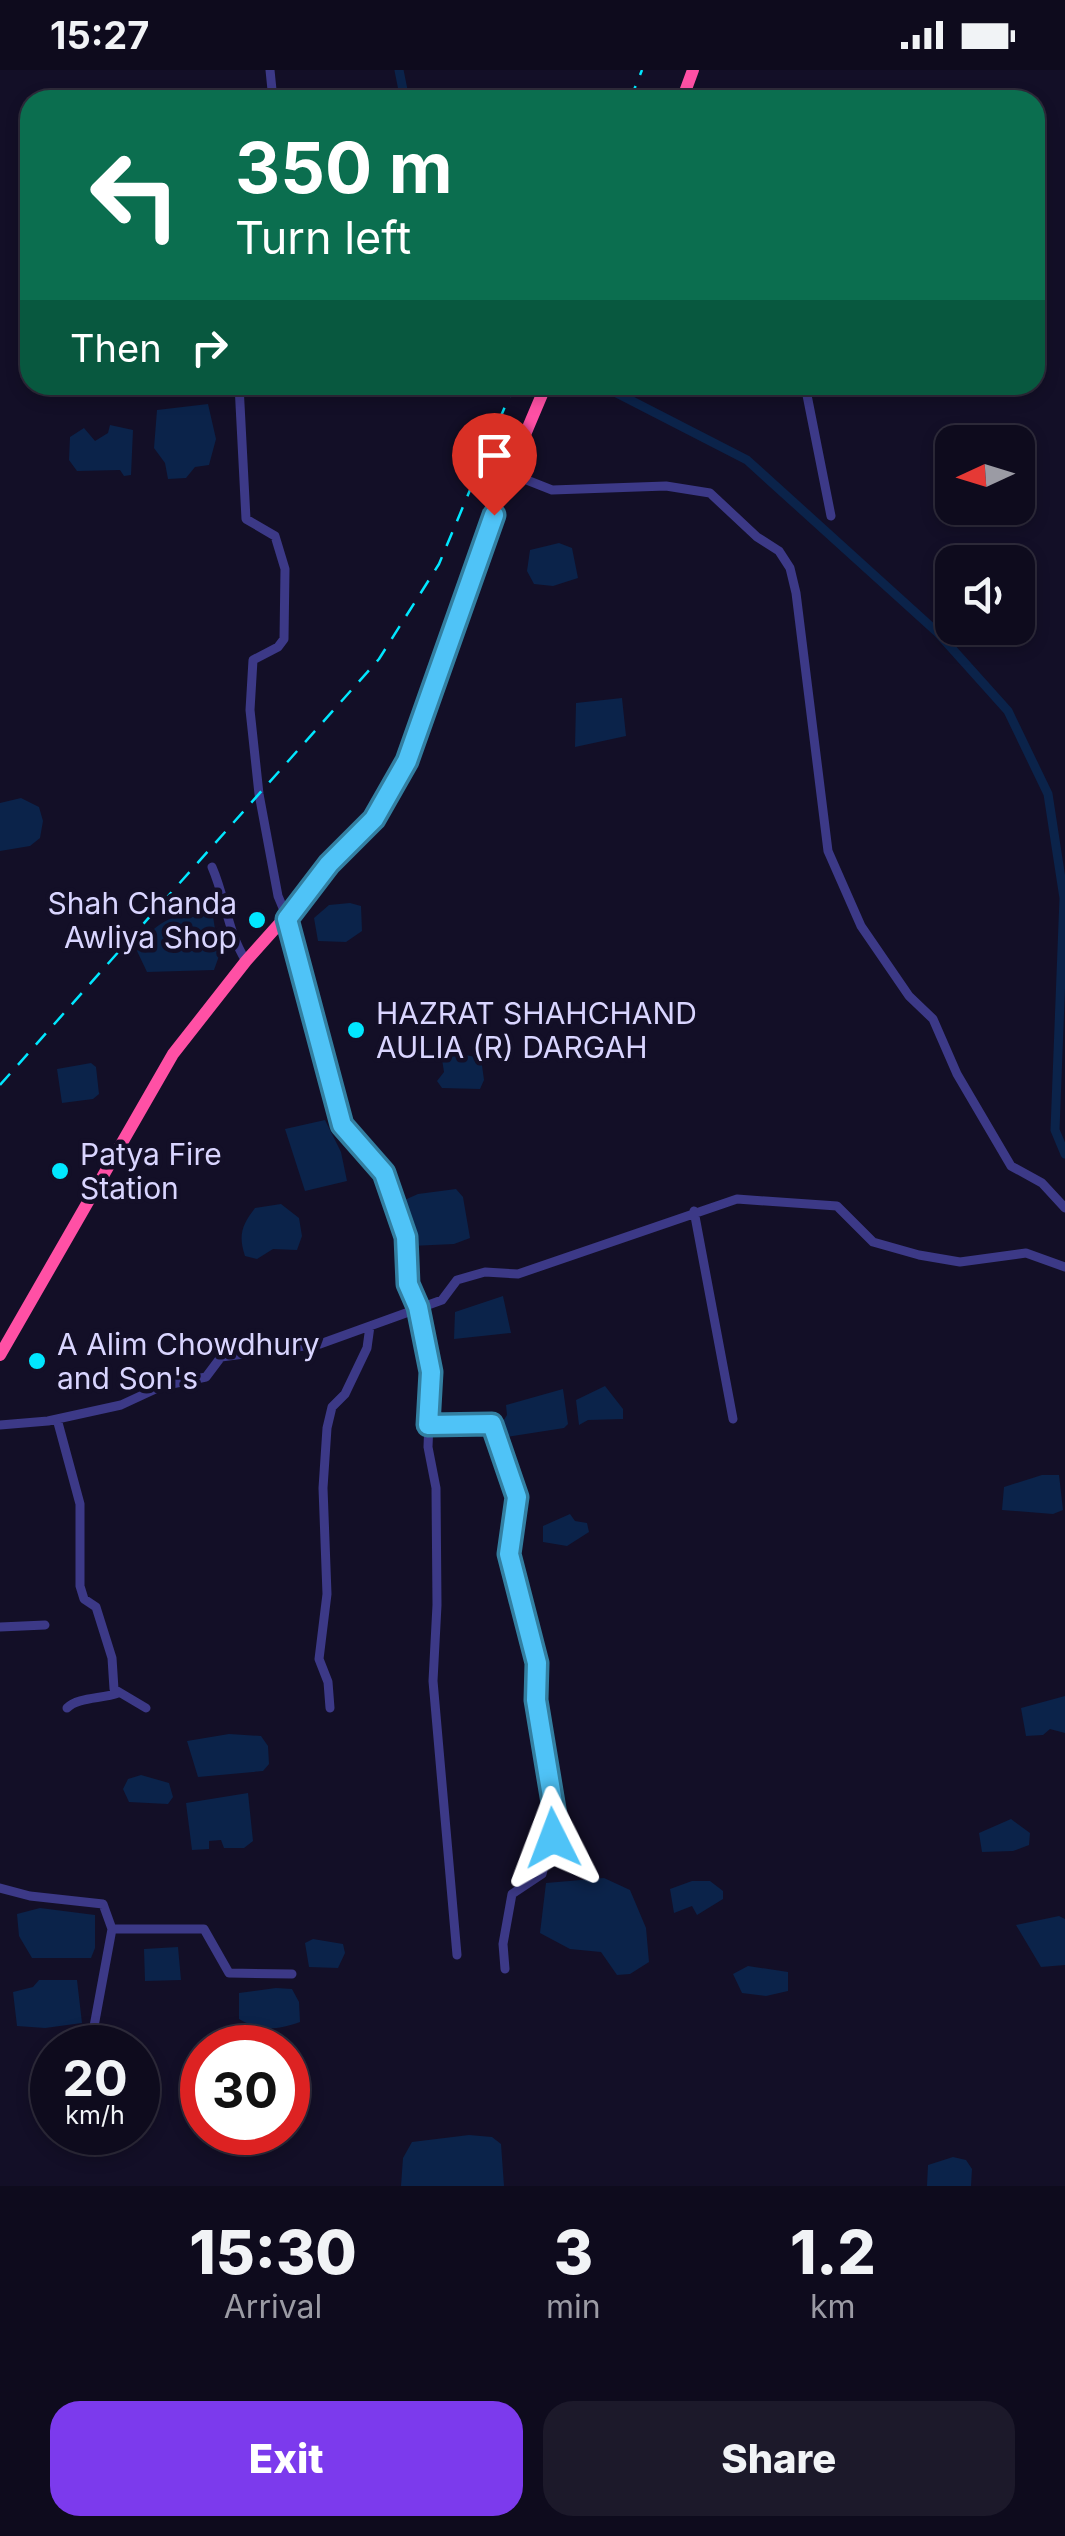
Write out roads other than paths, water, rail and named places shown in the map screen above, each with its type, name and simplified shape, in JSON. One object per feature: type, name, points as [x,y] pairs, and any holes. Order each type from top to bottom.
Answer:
[{"type":"highway","points":[[0,1354],[173,1054],[246,961],[287,919],[329,864],[374,819],[407,761],[508,474],[541,395]]},
{"type":"street","points":[[240,395],[246,519],[275,536],[285,569],[284,640],[278,648],[253,660],[249,696],[268,854],[342,1125],[384,1173],[406,1237],[408,1284],[418,1307],[431,1372],[428,1447],[436,1488],[433,1681],[457,1955]]},
{"type":"street","points":[[807,395],[831,516]]},
{"type":"street","points":[[508,474],[552,490],[666,486],[710,492],[757,537],[779,551],[790,568],[796,593],[828,851],[844,890],[890,971],[933,1019],[957,1074],[1011,1166],[1042,1183],[1065,1208]]},
{"type":"street","points":[[212,867],[222,890],[228,928],[246,961]]},
{"type":"street","points":[[0,1426],[58,1419],[121,1405],[162,1386],[206,1377],[221,1357],[320,1344],[442,1300],[457,1280],[484,1272],[518,1274],[737,1199],[837,1206],[873,1242],[919,1255],[960,1262],[1026,1253],[1065,1267]]},
{"type":"street","points":[[694,1211],[733,1419]]},
{"type":"street","points":[[330,1708],[328,1682],[319,1660],[326,1594],[322,1488],[327,1428],[332,1407],[345,1394],[367,1348],[370,1326]]},
{"type":"street","points":[[58,1419],[80,1504],[80,1586],[84,1599],[96,1607],[118,1693],[146,1708]]},
{"type":"street","points":[[428,1425],[492,1424],[517,1497],[509,1554],[537,1663],[536,1700],[556,1821],[542,1874],[512,1894],[503,1944],[505,1969]]},
{"type":"street","points":[[0,1627],[44,1625]]},
{"type":"street","points":[[67,1708],[74,1702],[98,1701],[118,1693]]},
{"type":"street","points":[[0,1888],[30,1896],[104,1904],[112,1929],[94,2025]]},
{"type":"street","points":[[112,1929],[204,1929],[229,1973],[292,1974]]},
{"type":"water","points":[[208,404],[216,439],[209,465],[195,467],[186,478],[168,479],[165,463],[154,448],[157,410]]},
{"type":"water","points":[[110,425],[133,430],[131,475],[124,476],[120,470],[77,471],[69,460],[70,437],[84,428],[95,441],[108,433]]},
{"type":"water","points":[[559,543],[572,548],[578,578],[553,586],[534,584],[527,571],[530,550]]},
{"type":"water","points":[[622,698],[626,736],[575,747],[576,703]]},
{"type":"water","points":[[21,798],[39,807],[43,821],[40,838],[30,846],[0,851],[0,803]]},
{"type":"water","points":[[329,905],[361,906],[362,931],[346,942],[318,941],[314,918]]},
{"type":"water","points":[[202,910],[213,916],[219,956],[214,970],[147,972],[137,951],[150,933],[172,918]]},
{"type":"water","points":[[460,1054],[481,1058],[484,1080],[480,1089],[442,1088],[437,1081],[444,1072],[442,1059]]},
{"type":"water","points":[[91,1063],[96,1067],[99,1094],[93,1099],[62,1103],[57,1069]]},
{"type":"water","points":[[325,1120],[341,1152],[347,1181],[305,1191],[285,1129]]},
{"type":"water","points":[[456,1189],[463,1197],[470,1238],[454,1244],[411,1246],[400,1202],[418,1194]]},
{"type":"water","points":[[281,1204],[299,1218],[302,1236],[297,1250],[273,1249],[257,1259],[245,1256],[244,1225],[255,1208]]},
{"type":"water","points":[[503,1296],[511,1333],[454,1339],[455,1312]]},
{"type":"water","points":[[605,1386],[623,1409],[623,1419],[588,1420],[579,1425],[576,1400]]},
{"type":"water","points":[[563,1389],[568,1424],[564,1428],[506,1437],[500,1426],[507,1415],[506,1405]]},
{"type":"water","points":[[1042,1475],[1059,1475],[1063,1510],[1053,1514],[1002,1510],[1004,1487]]},
{"type":"water","points":[[570,1514],[575,1521],[587,1523],[589,1532],[567,1546],[543,1542],[543,1526]]},
{"type":"water","points":[[1065,1696],[1065,1733],[1050,1729],[1043,1735],[1026,1736],[1021,1708]]},
{"type":"water","points":[[229,1734],[261,1736],[268,1746],[269,1764],[263,1771],[198,1777],[187,1741]]},
{"type":"water","points":[[141,1775],[169,1783],[173,1797],[168,1804],[129,1802],[123,1789],[128,1779]]},
{"type":"water","points":[[248,1793],[253,1841],[244,1848],[224,1848],[221,1840],[209,1841],[209,1849],[192,1850],[186,1803]]},
{"type":"water","points":[[1011,1819],[1030,1833],[1029,1845],[1013,1851],[982,1852],[979,1833]]},
{"type":"water","points":[[604,1878],[630,1890],[646,1928],[649,1962],[630,1974],[617,1975],[601,1952],[570,1949],[540,1933],[546,1883]]},
{"type":"water","points":[[692,1881],[710,1881],[723,1891],[723,1899],[697,1915],[692,1906],[674,1913],[670,1889]]},
{"type":"water","points":[[40,1908],[95,1915],[95,1948],[91,1958],[32,1958],[19,1936],[17,1914]]},
{"type":"water","points":[[1059,1916],[1065,1919],[1065,1965],[1041,1967],[1016,1925]]},
{"type":"water","points":[[313,1939],[343,1944],[345,1953],[338,1968],[309,1967],[305,1943]]},
{"type":"water","points":[[178,1947],[181,1980],[145,1981],[144,1949]]},
{"type":"water","points":[[748,1966],[788,1972],[788,1991],[766,1996],[742,1993],[733,1974]]},
{"type":"water","points":[[39,1980],[77,1980],[82,2023],[17,2026],[13,1992],[33,1987]]},
{"type":"water","points":[[292,1989],[299,2002],[300,2022],[252,2025],[239,2019],[239,1993]]},
{"type":"water","points":[[469,2135],[492,2137],[501,2144],[504,2186],[401,2186],[403,2158],[412,2142]]},
{"type":"water","points":[[953,2157],[966,2160],[972,2169],[971,2186],[927,2186],[928,2165]]},
{"type":"waterway","points":[[399,70],[403,90]]},
{"type":"waterway","points":[[620,395],[747,460],[938,633],[1008,711],[1048,794],[1064,898],[1055,1130],[1065,1154]]},
{"type":"railway","points":[[634,90],[642,70]]},
{"type":"railway","points":[[0,1085],[379,659],[439,564],[510,395]]},
{"type":"place","name":"Shah Chanda Awliya Shop","points":[[257,920]]},
{"type":"place","name":"HAZRAT SHAHCHAND AULIA (R) DARGAH","points":[[356,1030]]},
{"type":"place","name":"Patya Fire Station","points":[[60,1171]]},
{"type":"place","name":"A Alim Chowdhury and Son's","points":[[37,1361]]}]
